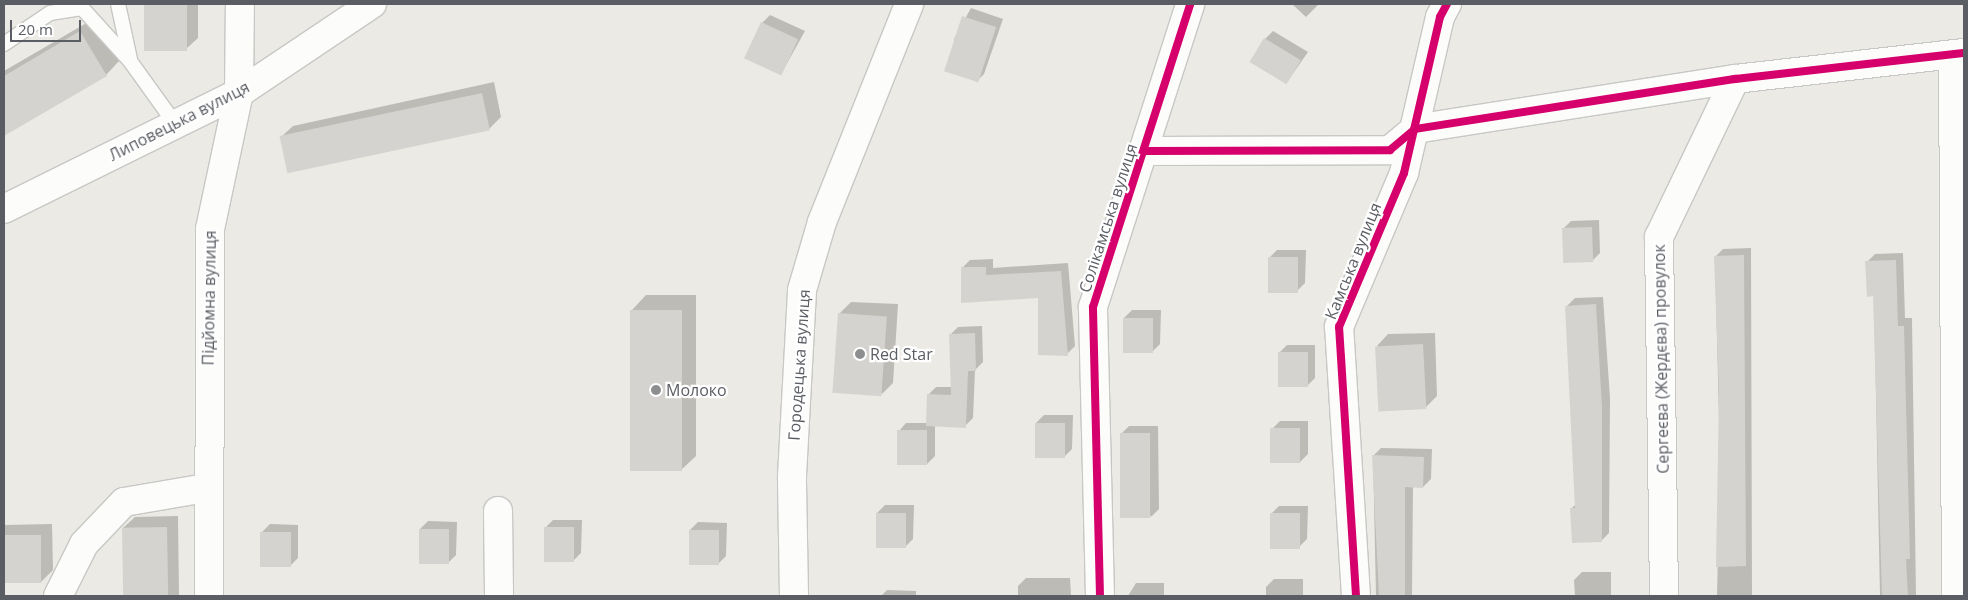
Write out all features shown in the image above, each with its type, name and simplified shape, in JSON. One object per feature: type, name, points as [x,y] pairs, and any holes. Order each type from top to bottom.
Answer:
[{"type":"street","name":"Підйомна вулиця","points":[[209,596],[206,488],[210,229],[239,93],[240,4]]},
{"type":"street","name":"Городецька вулиця","points":[[794,596],[792,476],[802,290],[822,222],[910,4]]},
{"type":"street","name":"Солікамська вулиця","points":[[1100,596],[1093,307],[1145,151],[1190,4]]},
{"type":"street","name":"Камська вулиця","points":[[1356,596],[1339,327],[1404,173],[1440,17],[1447,4]]},
{"type":"street","name":"Липовецька вулиця","points":[[4,209],[239,93],[357,9]]},
{"type":"street","points":[[1145,151],[1390,150],[1415,129],[1735,79],[1959,54],[1956,596]]},
{"type":"street","name":"Сергеєва (Жердєва) провулок","points":[[1664,596],[1659,237],[1735,79]]},
{"type":"street","points":[[58,596],[84,544],[124,502],[206,488]]},
{"type":"street","points":[[498,511],[499,596]]},
{"type":"lane","points":[[118,4],[130,60]]},
{"type":"lane","points":[[4,44],[50,13],[82,8],[130,60],[176,125]]},
{"type":"building","points":[[144,4],[187,4],[187,51],[144,51]]},
{"type":"building","points":[[962,16],[996,27],[978,82],[944,71]]},
{"type":"building","points":[[761,22],[798,39],[781,76],[744,58]]},
{"type":"building","points":[[80,31],[107,76],[4,136],[4,76]]},
{"type":"building","points":[[1264,38],[1301,60],[1286,84],[1250,62]]},
{"type":"building","points":[[482,93],[490,130],[287,173],[280,136]]},
{"type":"building","points":[[1592,227],[1593,262],[1563,263],[1562,228]]},
{"type":"building","points":[[1744,255],[1746,566],[1716,567],[1719,395],[1714,256]]},
{"type":"building","points":[[1268,257],[1298,257],[1298,293],[1268,293]]},
{"type":"building","points":[[1896,260],[1898,326],[1904,326],[1910,559],[1906,559],[1908,596],[1882,596],[1873,296],[1867,297],[1865,261]]},
{"type":"building","points":[[961,267],[986,267],[986,275],[1061,271],[1068,356],[1038,355],[1038,298],[961,303]]},
{"type":"building","points":[[1596,304],[1602,407],[1602,542],[1572,543],[1570,508],[1575,508],[1565,306]]},
{"type":"building","name":"Молоко","points":[[630,310],[682,310],[682,471],[630,471]]},
{"type":"building","name":"Red Star","points":[[838,313],[887,316],[881,396],[832,393]]},
{"type":"building","points":[[1123,318],[1153,318],[1153,353],[1123,353]]},
{"type":"building","points":[[975,333],[976,371],[968,371],[966,428],[926,426],[927,394],[951,395],[949,334]]},
{"type":"building","points":[[1423,344],[1426,409],[1378,411],[1375,347]]},
{"type":"building","points":[[1278,352],[1308,352],[1308,387],[1278,387]]},
{"type":"building","points":[[1035,423],[1065,423],[1065,458],[1035,458]]},
{"type":"building","points":[[1270,428],[1300,428],[1300,463],[1270,463]]},
{"type":"building","points":[[897,430],[927,430],[927,465],[897,465]]},
{"type":"building","points":[[1120,433],[1150,433],[1150,518],[1120,518]]},
{"type":"building","points":[[1372,455],[1424,457],[1423,488],[1405,487],[1405,596],[1379,596]]},
{"type":"building","points":[[876,513],[906,513],[906,548],[876,548]]},
{"type":"building","points":[[1270,513],[1300,513],[1300,549],[1270,549]]},
{"type":"building","points":[[167,527],[168,596],[123,596],[122,528]]},
{"type":"building","points":[[544,527],[574,527],[574,562],[544,562]]},
{"type":"building","points":[[419,529],[449,529],[449,564],[419,564]]},
{"type":"building","points":[[689,530],[719,530],[719,565],[689,565]]},
{"type":"building","points":[[260,532],[291,532],[291,567],[260,567]]},
{"type":"building","points":[[4,535],[41,535],[41,583],[4,583]]},
{"type":"cycle path","points":[[1100,596],[1093,307],[1190,4]]},
{"type":"cycle path","points":[[1356,596],[1339,327],[1404,173],[1440,17],[1447,4]]},
{"type":"cycle path","points":[[1145,151],[1390,150],[1415,129],[1735,79],[1964,53]]},
{"type":"place","name":"Red Star","points":[[860,354]]},
{"type":"place","name":"Молоко","points":[[656,390]]}]
